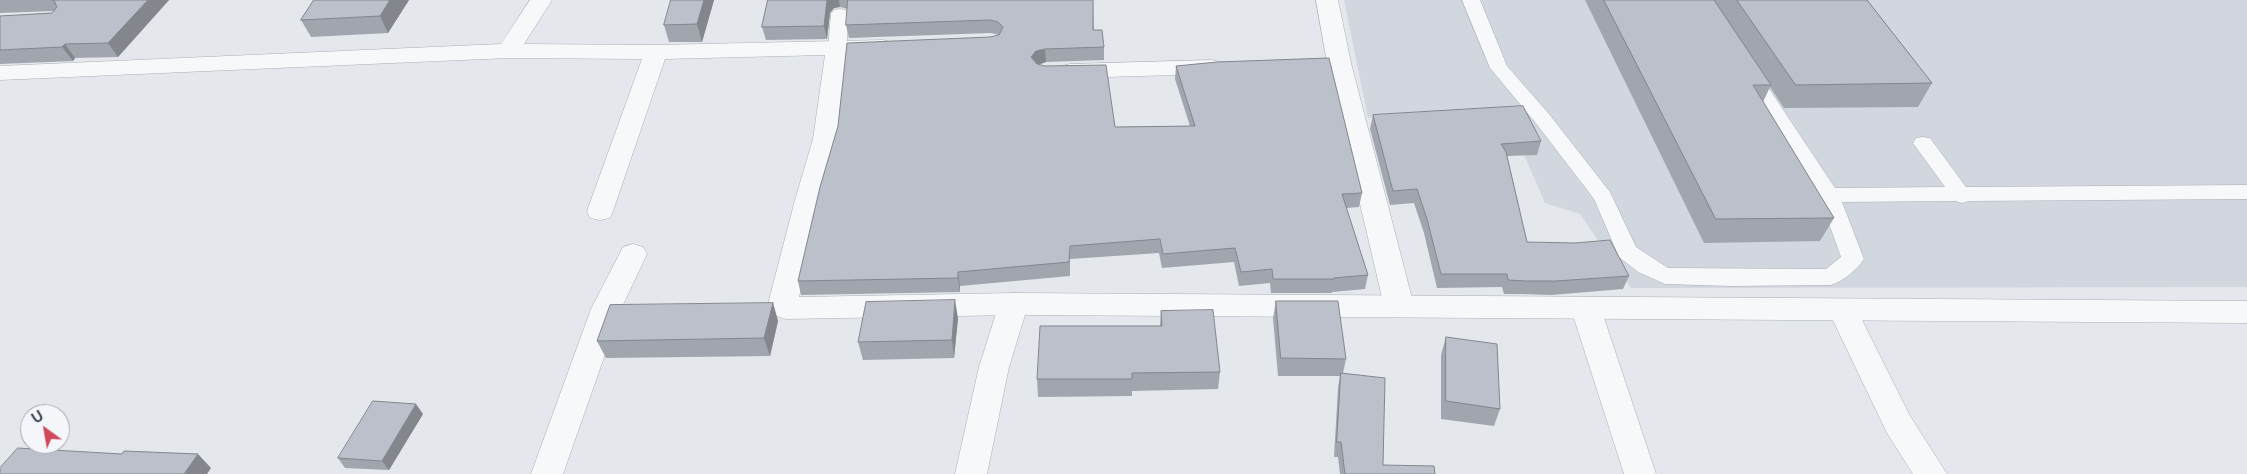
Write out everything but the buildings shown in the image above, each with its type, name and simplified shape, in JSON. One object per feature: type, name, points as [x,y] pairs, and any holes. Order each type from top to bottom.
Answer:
[{"type":"street","points":[[508,51],[541,0]]},
{"type":"street","points":[[1327,0],[1329,64],[1399,306]]},
{"type":"street","points":[[0,73],[508,51],[656,52],[905,46]]},
{"type":"street","points":[[837,49],[826,139],[808,200],[783,304],[776,308],[1014,304],[2247,312]]},
{"type":"street","points":[[600,211],[656,52]]},
{"type":"street","points":[[1046,71],[1232,66]]},
{"type":"street","points":[[547,474],[606,309],[633,254]]},
{"type":"street","points":[[971,474],[994,367],[1014,304]]},
{"type":"street","points":[[1586,309],[1640,474]]},
{"type":"street","points":[[1843,310],[1898,424],[1931,474]]},
{"type":"lane","points":[[1471,0],[1500,68],[1542,118],[1603,198],[1627,252],[1646,266],[1665,276],[1732,278],[1831,277],[1853,259],[1829,195],[1738,57]]},
{"type":"lane","points":[[837,49],[840,14]]},
{"type":"lane","points":[[1923,143],[1962,196]]},
{"type":"lane","points":[[1829,195],[1962,196],[2247,192]]},
{"type":"shaded area","points":[[1344,0],[2247,0],[2247,287],[1631,288],[1580,214],[1545,203],[1508,118],[1368,118]]}]
